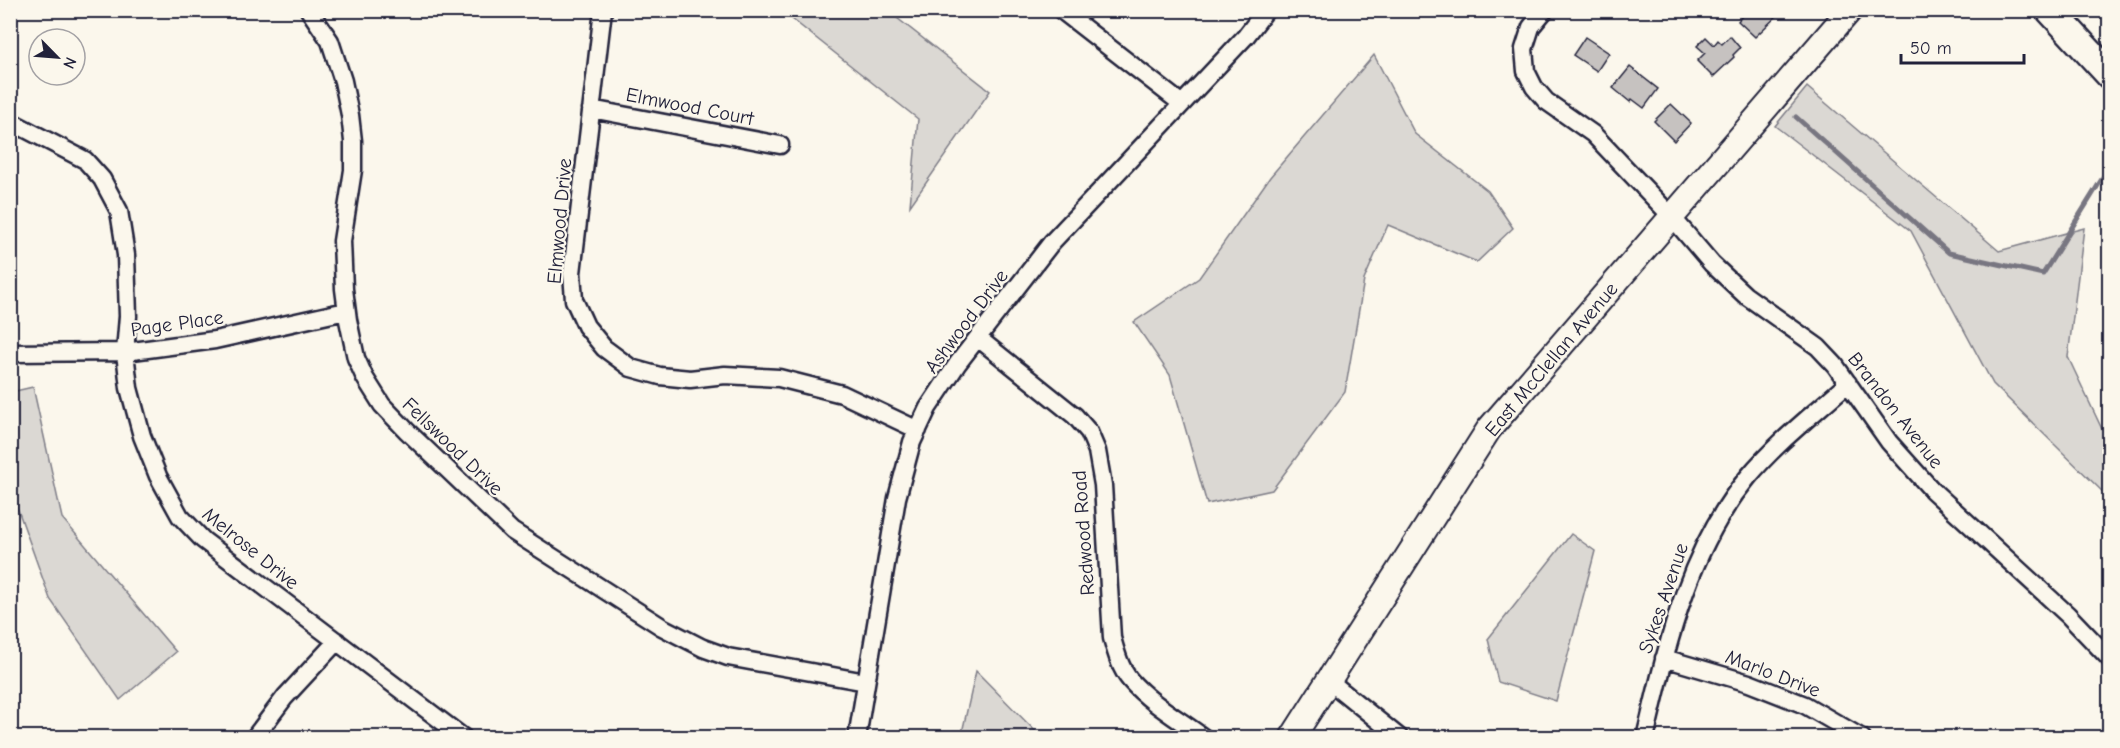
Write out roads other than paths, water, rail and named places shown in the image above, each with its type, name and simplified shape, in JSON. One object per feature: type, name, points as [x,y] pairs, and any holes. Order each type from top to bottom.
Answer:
[{"type":"main road","points":[[2050,10],[2109,75]]},
{"type":"street","name":"Fellswood Drive","points":[[309,10],[330,41],[343,81],[350,116],[353,170],[342,241],[346,311],[356,358],[365,378],[382,405],[512,531],[662,627],[703,648],[728,657],[866,682]]},
{"type":"street","name":"Elmwood Drive","points":[[603,10],[572,273],[574,300],[586,326],[604,348],[632,368],[660,376],[690,379],[725,375],[779,378],[842,394],[918,430]]},
{"type":"street","points":[[1061,10],[1182,104]]},
{"type":"street","name":"Ashwood Drive","points":[[857,738],[897,498],[912,442],[928,408],[958,363],[1052,242],[1245,36],[1266,10]]},
{"type":"street","name":"Brandon Avenue","points":[[1545,10],[1532,27],[1524,49],[1526,71],[1534,87],[1546,101],[1593,134],[1672,217],[1712,264],[1744,295],[1818,347],[1836,365],[1889,441],[1932,490],[2068,615],[2109,659]]},
{"type":"street","name":"East McClellan Avenue","points":[[1292,738],[1490,429],[1850,10]]},
{"type":"street","name":"Elmwood Court","points":[[591,109],[780,145]]},
{"type":"street","name":"Melrose Drive","points":[[10,121],[85,160],[102,179],[119,211],[126,255],[128,316],[125,352],[129,388],[142,435],[158,476],[180,516],[203,540],[464,738]]},
{"type":"street","name":"Page Place","points":[[10,354],[125,352],[215,340],[346,311]]},
{"type":"street","name":"Redwood Road","points":[[978,338],[1074,416],[1089,432],[1097,451],[1104,485],[1112,638],[1118,659],[1129,679],[1146,695],[1204,738]]},
{"type":"street","name":"Sykes Avenue","points":[[1645,738],[1664,658],[1689,578],[1706,538],[1748,476],[1848,383]]},
{"type":"street","points":[[254,738],[285,697],[337,641]]},
{"type":"street","name":"Marlo Drive","points":[[1664,658],[1749,683],[1796,701],[1862,738]]},
{"type":"street","points":[[1328,680],[1400,738]]},
{"type":"waterway","points":[[1796,117],[1949,253],[2043,274],[2110,166]]}]
